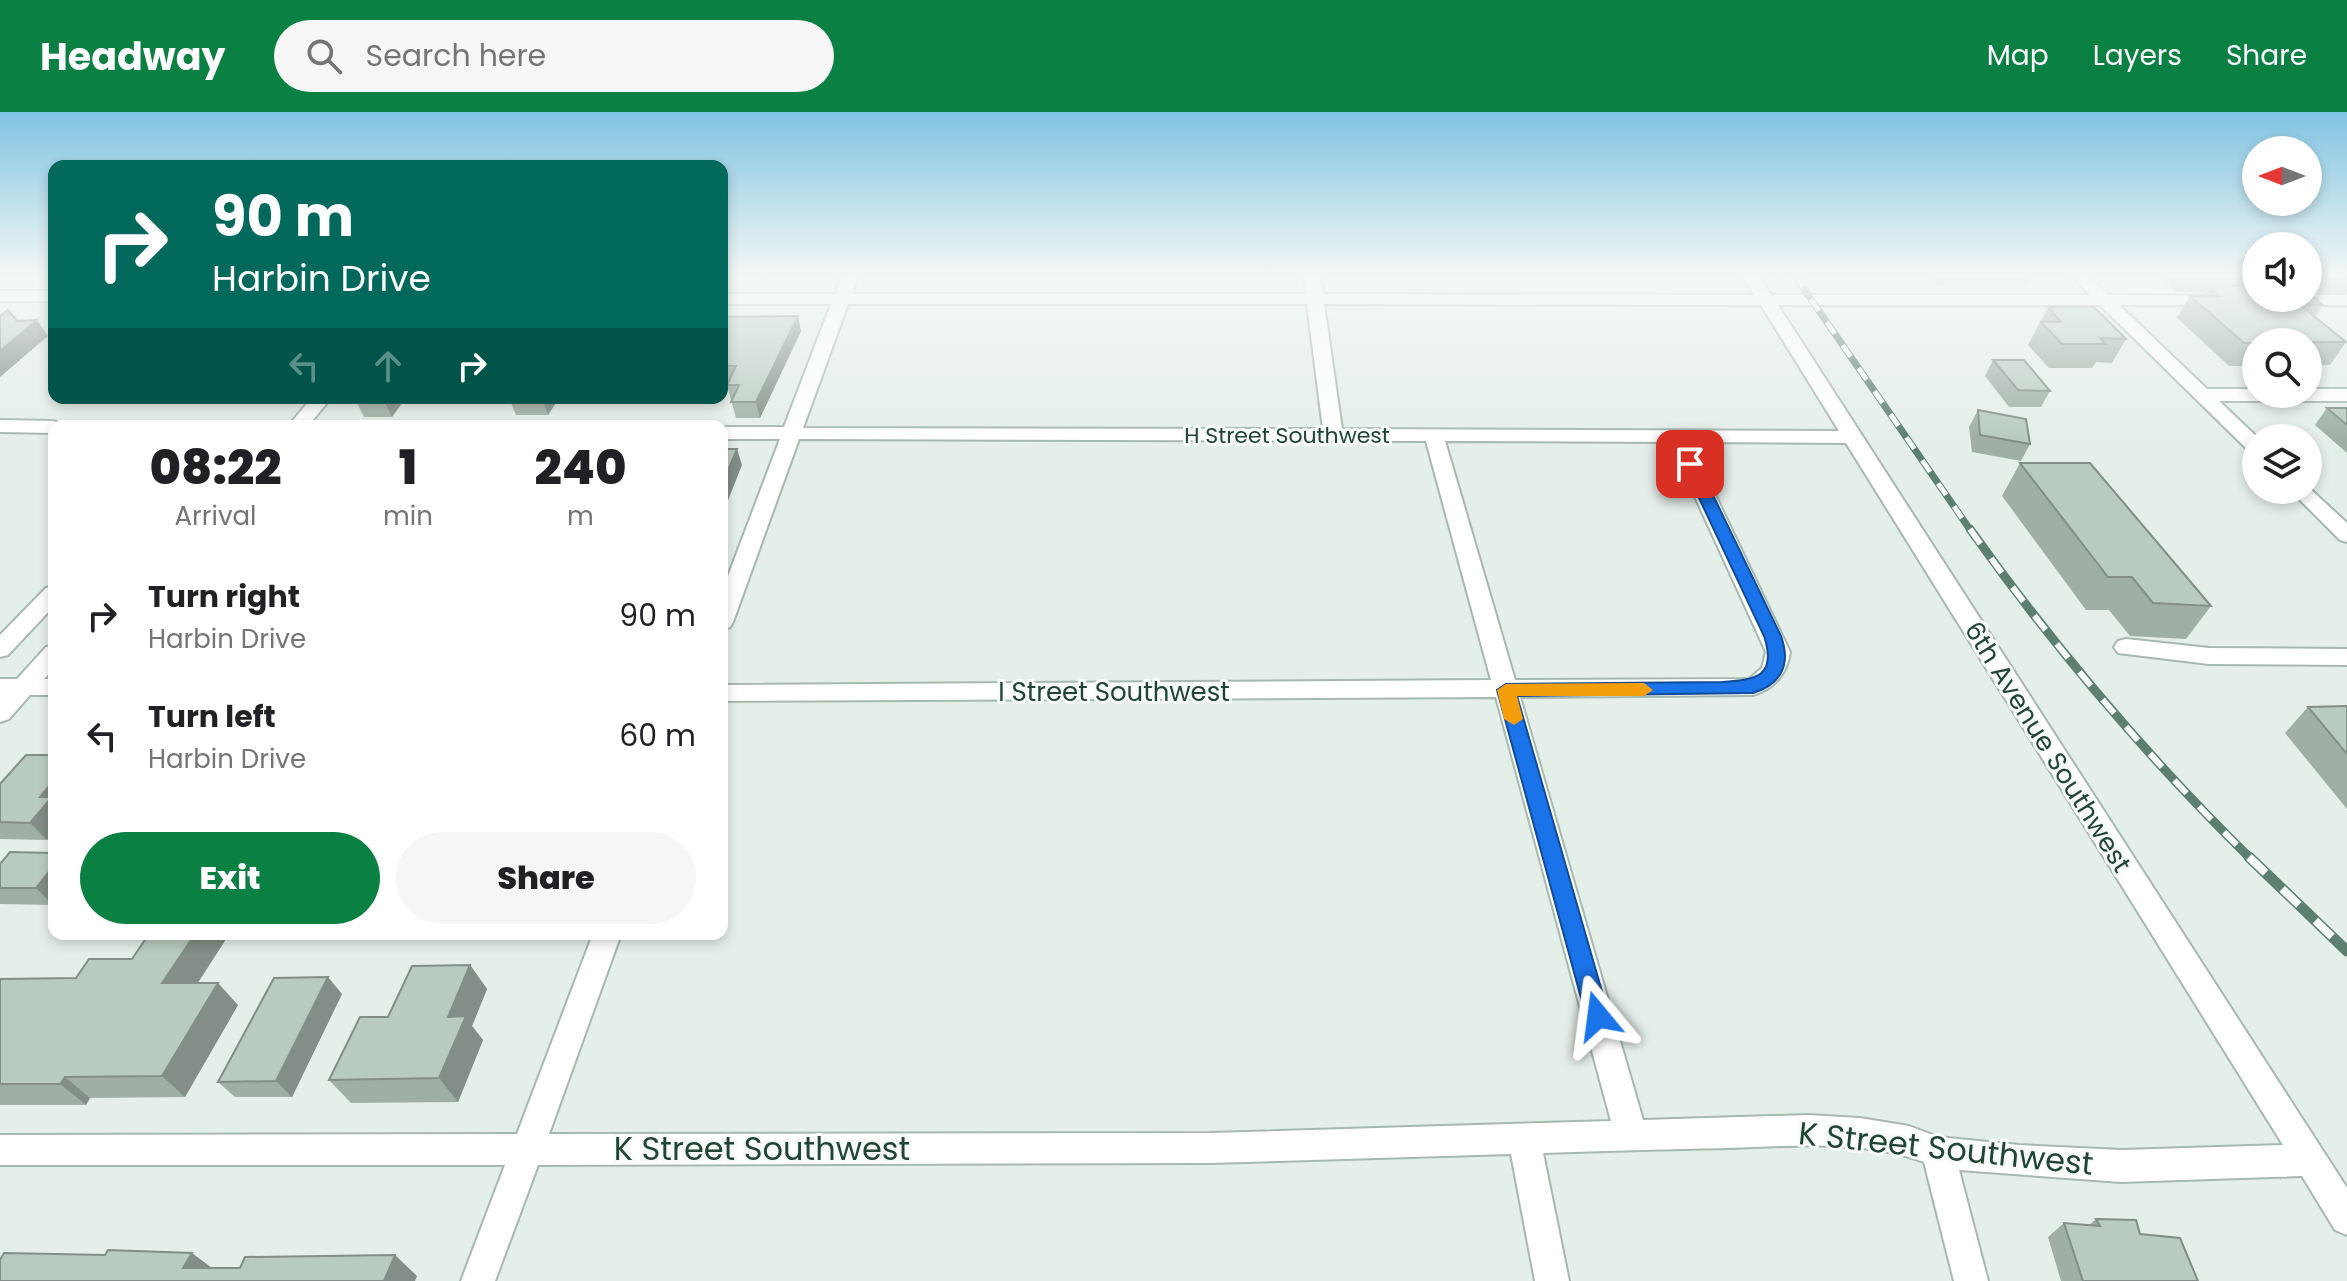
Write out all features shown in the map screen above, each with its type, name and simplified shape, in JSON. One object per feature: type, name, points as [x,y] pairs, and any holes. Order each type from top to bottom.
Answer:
[{"type":"street","points":[[728,606],[830,331]]},
{"type":"street","points":[[1319,331],[1333,435]]},
{"type":"street","name":"6th Avenue Southwest","points":[[1786,331],[2347,1218]]},
{"type":"street","points":[[2136,331],[2242,434]]},
{"type":"street","points":[[2202,395],[2347,395]]},
{"type":"street","points":[[303,420],[317,404]]},
{"type":"street","points":[[0,426],[48,427]]},
{"type":"street","name":"H Street Southwest","points":[[728,433],[1851,437]]},
{"type":"street","points":[[1434,435],[1631,1135]]},
{"type":"street","name":"I Street Southwest","points":[[728,693],[1753,687],[1768,679],[1776,668],[1778,652],[1677,436]]},
{"type":"street","points":[[2315,504],[2347,535]]},
{"type":"street","points":[[2324,513],[2347,513]]},
{"type":"street","points":[[0,649],[48,599]]},
{"type":"street","points":[[2126,647],[2199,656],[2347,657]]},
{"type":"street","points":[[0,713],[12,687],[48,658]]},
{"type":"street","points":[[12,687],[48,687]]},
{"type":"street","points":[[478,1281],[605,940]]},
{"type":"street","name":"K Street Southwest","points":[[0,1150],[1210,1148],[1808,1130],[1909,1141],[1938,1152],[2019,1161],[2121,1166],[2309,1160]]},
{"type":"street","points":[[1524,1138],[1552,1281]]},
{"type":"street","points":[[1938,1152],[1971,1281]]},
{"type":"building","points":[[0,331],[24,331],[0,351]]},
{"type":"building","points":[[728,331],[791,331],[756,402],[731,402],[739,385],[728,383],[736,366],[728,366]]},
{"type":"building","points":[[2049,331],[2118,331],[2126,339],[2100,338],[2106,344],[2062,344]]},
{"type":"building","points":[[2230,331],[2242,331],[2242,341]]},
{"type":"building","points":[[2322,331],[2332,331],[2346,342],[2322,342]]},
{"type":"building","points":[[1993,360],[2024,360],[2050,391],[2018,390]]},
{"type":"building","points":[[2327,408],[2347,408],[2347,425]]},
{"type":"building","points":[[1978,410],[2026,419],[2030,444],[1980,435]]},
{"type":"building","points":[[728,449],[737,449],[728,471]]},
{"type":"building","points":[[2020,463],[2090,463],[2211,606],[2153,603],[2132,577],[2108,577]]},
{"type":"building","points":[[2347,706],[2347,754],[2308,707]]},
{"type":"building","points":[[26,755],[48,755],[48,787],[40,797],[48,797],[48,802],[30,823],[0,822],[0,784]]},
{"type":"building","points":[[10,852],[48,853],[48,873],[36,888],[0,888],[0,864]]},
{"type":"building","points":[[145,940],[191,940],[162,983],[218,983],[162,1076],[65,1077],[60,1084],[0,1084],[0,979],[76,978],[89,959],[132,959]]},
{"type":"building","points":[[470,965],[448,1017],[466,1016],[439,1078],[329,1080],[360,1017],[388,1017],[412,966]]},
{"type":"building","points":[[328,977],[276,1081],[218,1082],[274,978]]},
{"type":"building","points":[[2096,1219],[2136,1220],[2140,1234],[2180,1238],[2198,1281],[2083,1281],[2064,1223],[2100,1226]]},
{"type":"building","points":[[108,1250],[192,1253],[183,1268],[240,1268],[245,1257],[395,1255],[384,1281],[0,1281],[0,1260],[4,1253],[105,1255]]},
{"type":"railway","points":[[1833,331],[1971,531]]},
{"type":"railway","points":[[1970,529],[2103,700],[2175,781],[2250,858]]},
{"type":"railway","points":[[2250,858],[2347,951]]},
{"type":"slow traffic","points":[[1514,719],[1506,690],[1644,690]]},
{"type":"route","points":[[1598,1016],[1506,690],[1753,687],[1768,679],[1776,668],[1778,652],[1773,636],[1690,464]]}]
